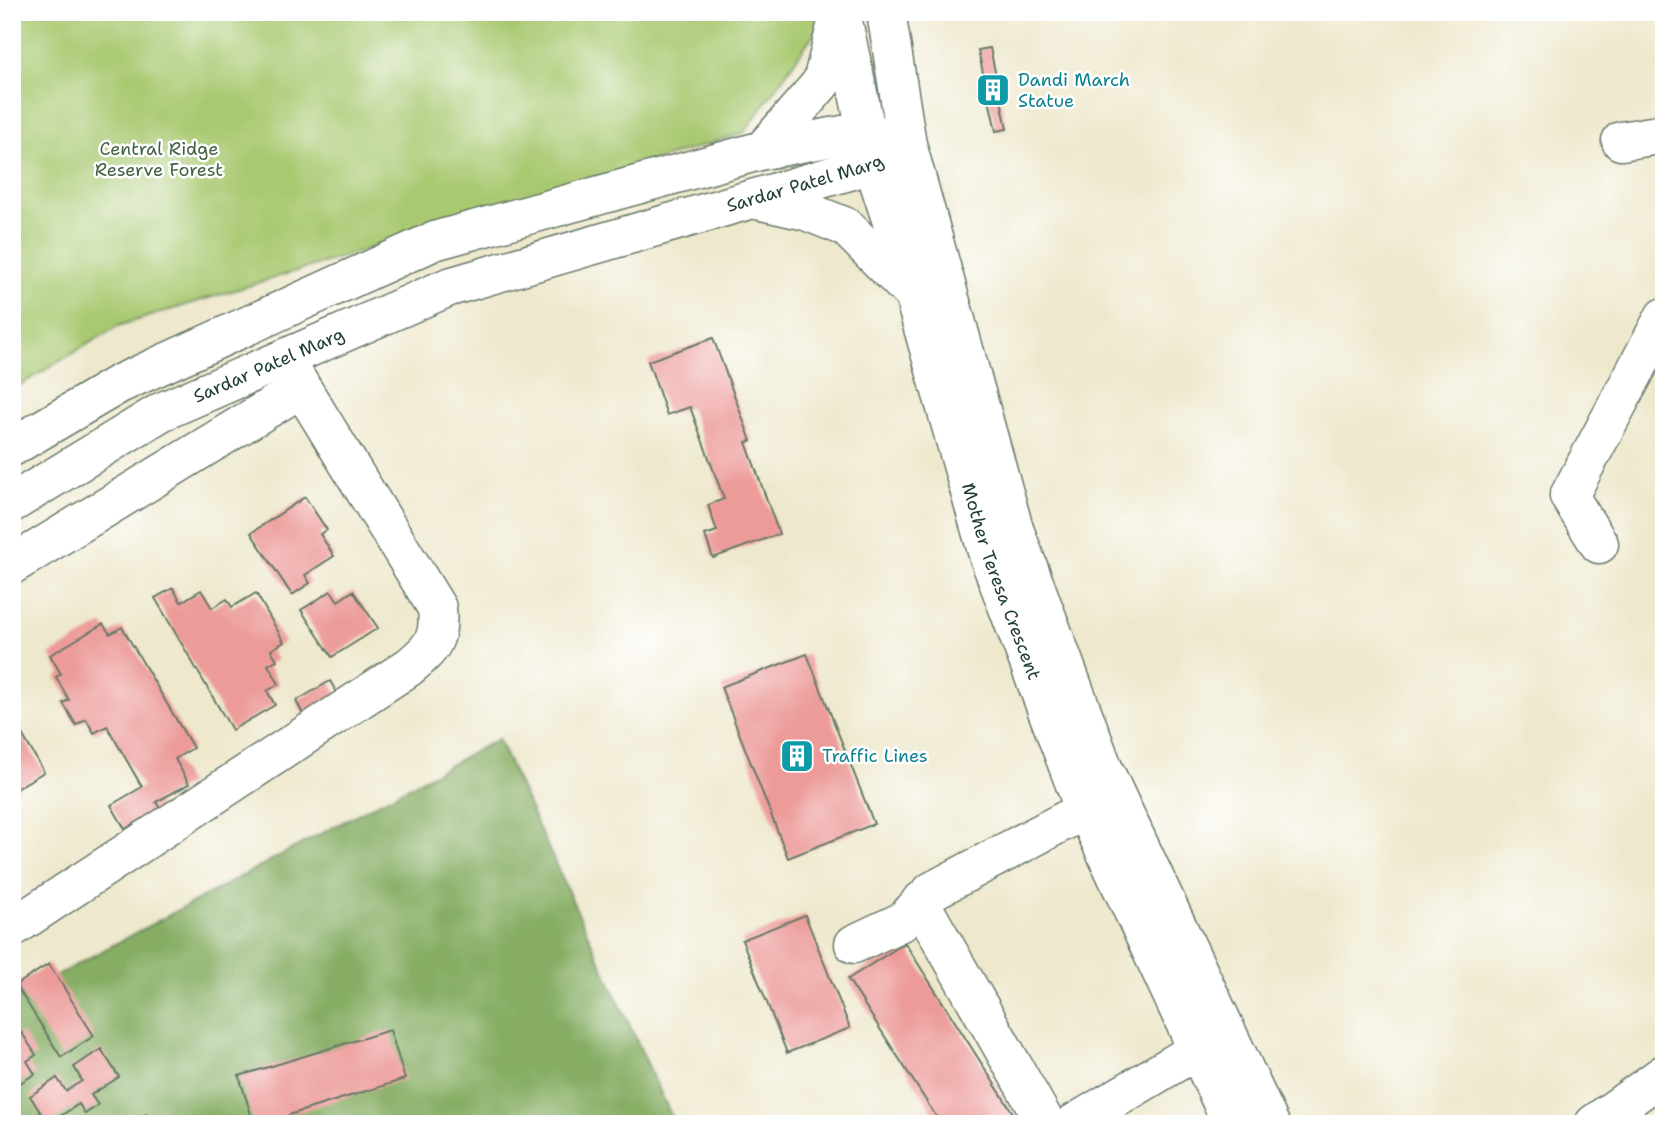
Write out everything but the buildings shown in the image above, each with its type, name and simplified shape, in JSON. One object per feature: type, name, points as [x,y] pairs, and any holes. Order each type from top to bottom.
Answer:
[{"type":"main road","name":"Mother Teresa Crescent","points":[[840,12],[869,148],[988,555],[1085,810],[1232,1124]]},
{"type":"main road","points":[[763,150],[822,82],[840,12]]},
{"type":"main road","name":"Mother Teresa Crescent","points":[[886,12],[906,144],[1014,529],[1104,770],[1270,1124]]},
{"type":"main road","points":[[1621,141],[1664,134]]},
{"type":"main road","name":"Sardar Patel Marg","points":[[12,447],[119,384],[435,241],[763,150],[869,148],[906,144]]},
{"type":"main road","name":"Sardar Patel Marg","points":[[12,503],[161,412],[292,374],[449,287],[754,200],[869,148]]},
{"type":"main road","points":[[754,200],[806,211],[846,227],[874,252],[914,296]]},
{"type":"main road","points":[[1599,544],[1569,496],[1664,317]]},
{"type":"main road","points":[[12,565],[292,374],[437,608],[439,631],[428,652],[409,667],[12,928]]},
{"type":"main road","points":[[854,944],[904,921],[932,891],[1085,810]]},
{"type":"main road","points":[[920,902],[1046,1124]]},
{"type":"main road","points":[[1073,1124],[1197,1050]]},
{"type":"main road","points":[[1594,1124],[1661,1083]]},
{"type":"green space","name":"Central Ridge Reserve Forest","points":[[12,12],[826,12],[827,15],[744,133],[118,326],[12,390]]},
{"type":"green space","points":[[498,739],[675,1124],[12,1124],[12,999]]},
{"type":"place","name":"Dandi March Statue","points":[[993,90]]},
{"type":"place","name":"Traffic Lines","points":[[797,756]]}]
